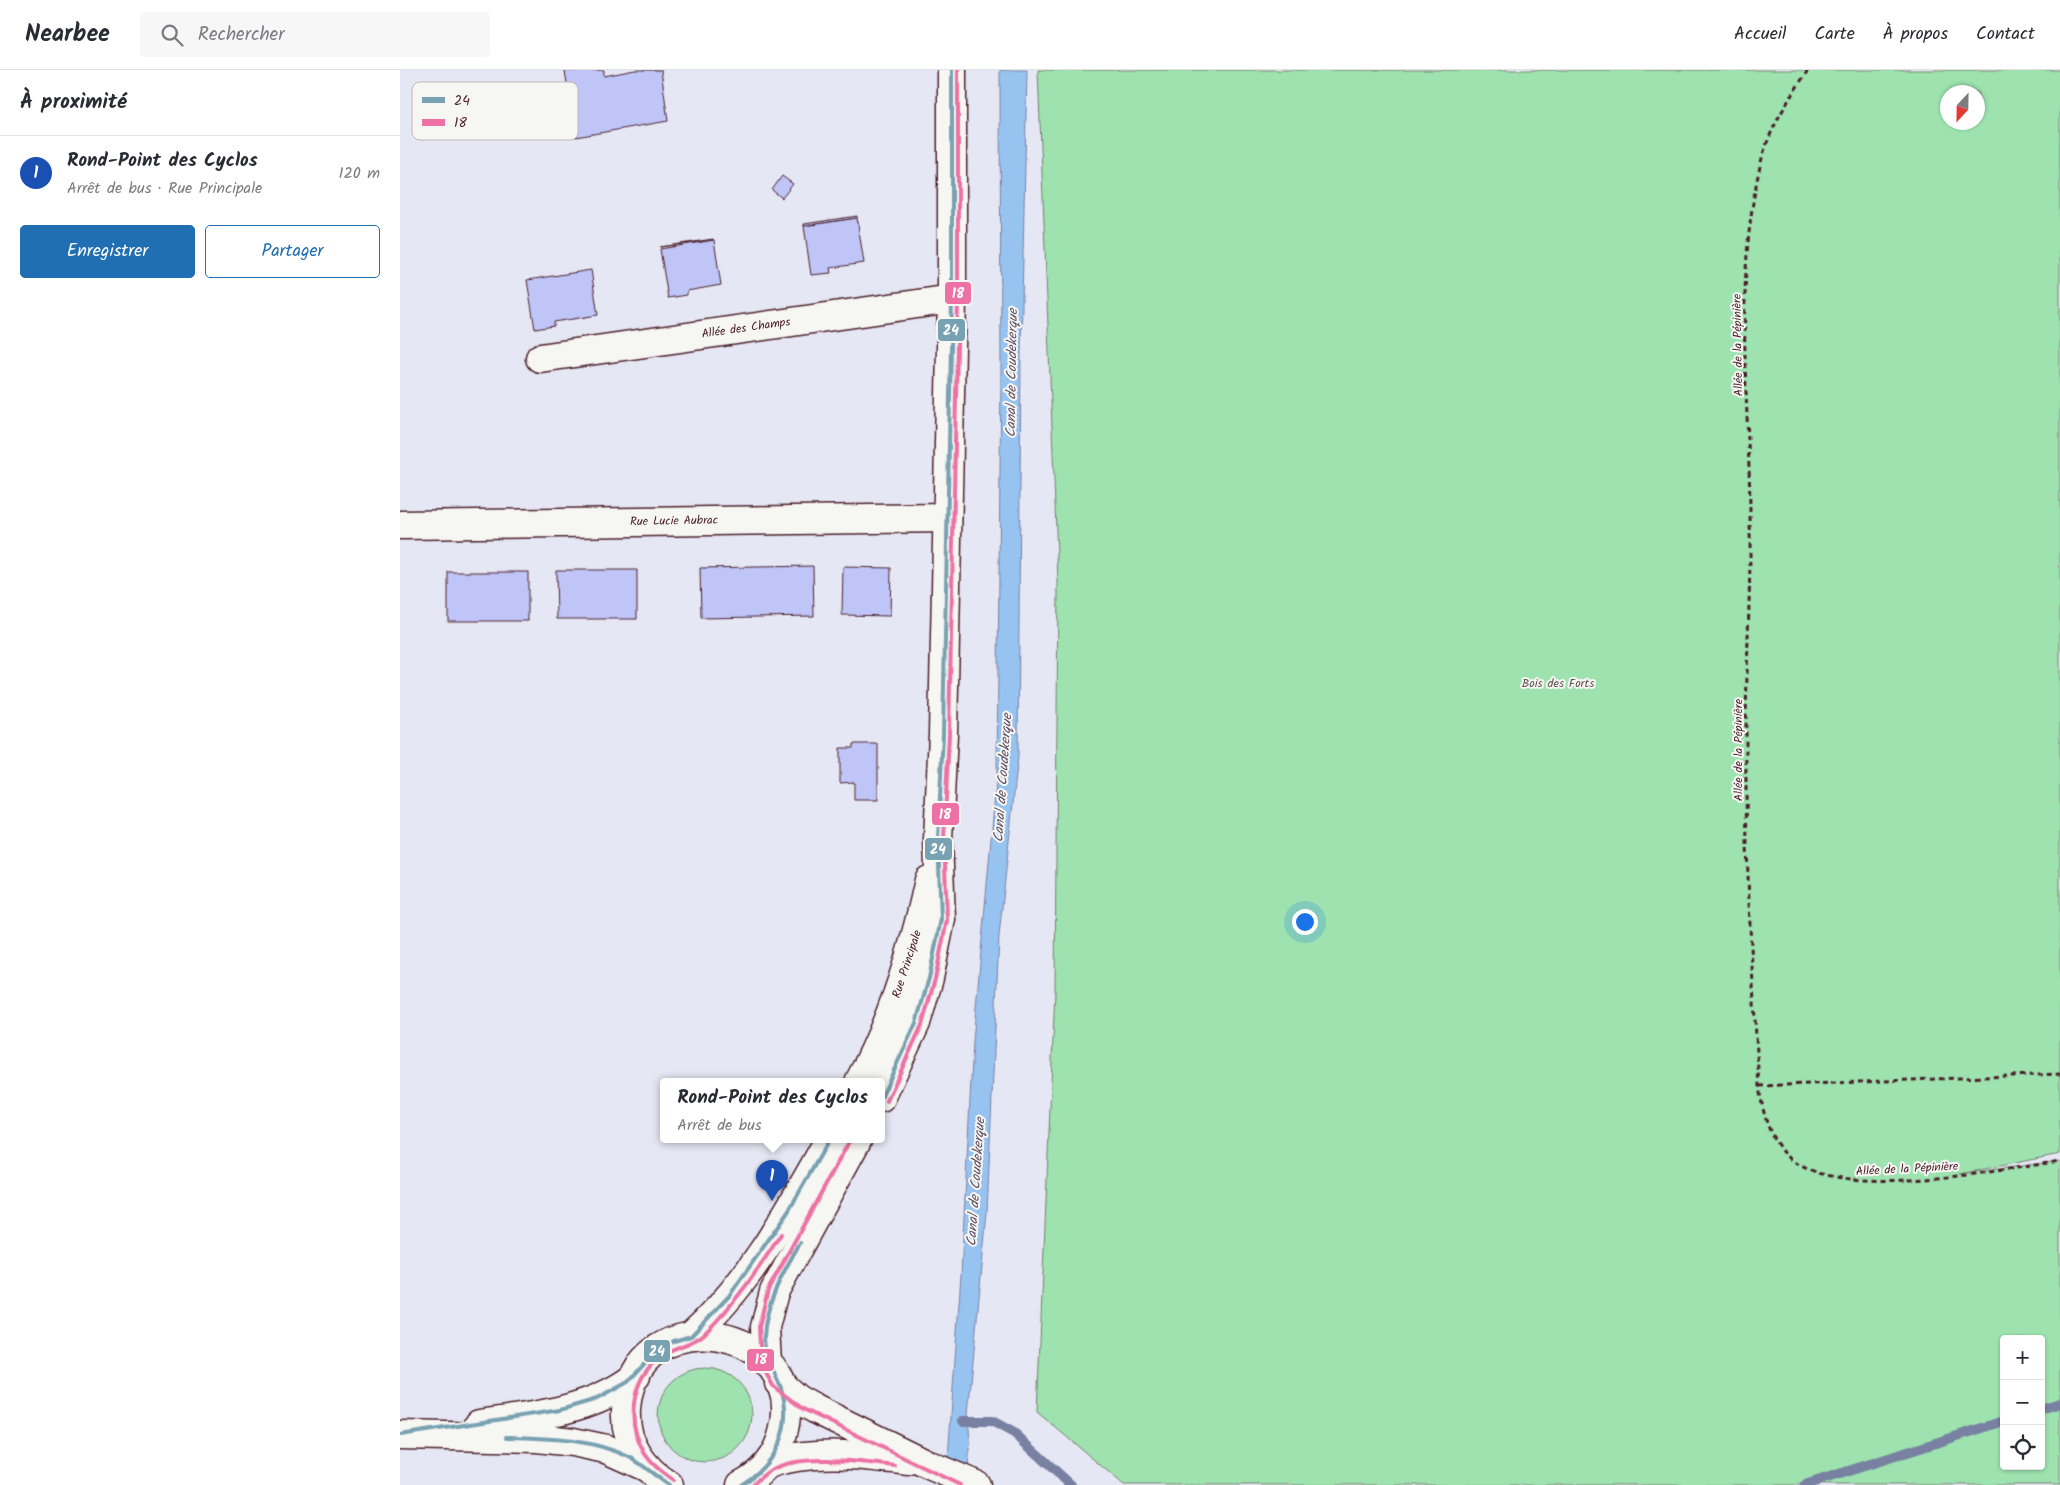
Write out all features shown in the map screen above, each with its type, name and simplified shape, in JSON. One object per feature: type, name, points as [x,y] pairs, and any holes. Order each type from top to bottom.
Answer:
[{"type":"street","name":"Rue Principale","points":[[885,1089],[916,1023],[932,969],[940,919],[938,839],[942,787],[952,299],[952,70]]},
{"type":"street","name":"Allée des Champs","points":[[540,358],[952,299]]},
{"type":"street","name":"Rue Lucie Aubrac","points":[[400,525],[948,518]]},
{"type":"street","name":"Rue Principale","points":[[861,1078],[876,1047],[903,980],[919,927],[938,839]]},
{"type":"street","points":[[691,1336],[725,1302],[761,1254],[788,1212],[827,1143]]},
{"type":"street","points":[[751,1479],[779,1445],[785,1422],[784,1399],[773,1373],[765,1327],[774,1292],[855,1143]]},
{"type":"street","points":[[404,1435],[560,1410],[603,1396],[636,1376],[659,1349],[674,1341],[691,1336],[713,1335],[730,1338],[745,1345],[797,1399],[929,1465],[976,1485]]},
{"type":"street","points":[[636,1376],[628,1397],[627,1425],[636,1453],[661,1480]]},
{"type":"street","points":[[404,1435],[537,1438],[573,1442],[606,1449],[661,1480]]},
{"type":"street","points":[[751,1479],[780,1460],[814,1456],[888,1459],[929,1465]]},
{"type":"path","name":"Allée de la Pépinière","points":[[1808,70],[1776,118],[1763,154],[1755,192],[1747,279],[1745,340],[1750,514],[1746,772],[1750,934],[1762,1111],[1768,1128],[1783,1152],[1804,1168],[1838,1178],[1880,1181],[1950,1176],[2060,1161]]},
{"type":"path","points":[[1759,1086],[2060,1074]]},
{"type":"green space","name":"Bois des Forts","points":[[1038,70],[2060,70],[2060,1154],[1960,1174],[2060,1161],[2060,1485],[1124,1485],[1037,1412],[1055,991],[1058,582]]},
{"type":"green space","points":[[705,1368],[723,1372],[738,1382],[748,1397],[752,1415],[748,1433],[738,1448],[723,1458],[705,1462],[687,1458],[672,1448],[662,1433],[658,1415],[662,1397],[672,1382],[687,1372]]},
{"type":"water","name":"Canal de Coudekerque","points":[[1000,70],[1027,70],[1021,350],[1018,756],[999,936],[987,1213],[968,1414],[970,1443],[967,1485],[948,1458],[961,1275],[973,1041],[997,772],[1001,372]]},
{"type":"building","points":[[604,70],[604,76],[635,70],[661,70],[668,121],[578,137],[578,82],[567,82],[565,71]]},
{"type":"building","points":[[782,176],[793,184],[782,198],[772,190]]},
{"type":"building","points":[[857,216],[857,218],[804,226],[804,224]]},
{"type":"building","points":[[857,218],[864,263],[830,268],[831,273],[811,275],[804,226]]},
{"type":"building","points":[[713,239],[714,240],[660,247]]},
{"type":"building","points":[[714,240],[721,285],[687,291],[687,295],[668,298],[660,249]]},
{"type":"building","points":[[591,270],[598,315],[554,322],[554,326],[535,329],[527,280]]},
{"type":"building","points":[[813,566],[814,616],[701,618],[700,568]]},
{"type":"building","points":[[843,567],[891,568],[890,616],[842,615]]},
{"type":"building","points":[[556,570],[637,570],[637,619],[557,619]]},
{"type":"building","points":[[448,572],[528,572],[528,621],[448,621]]},
{"type":"building","points":[[853,744],[878,744],[878,800],[854,800],[854,782],[840,783],[840,748],[853,748]]},
{"type":"waterway","points":[[2045,1408],[2060,1403]]},
{"type":"waterway","points":[[963,1421],[992,1421],[1014,1433],[1071,1485]]},
{"type":"waterway","points":[[1805,1485],[2000,1422]]},
{"type":"transit line","name":"24","points":[[885,1089],[916,1023],[929,978],[941,919],[938,839],[943,734],[952,299],[952,70]]},
{"type":"transit line","name":"18","points":[[887,1101],[922,1025],[935,979],[947,920],[944,839],[949,734],[958,299],[958,70]]},
{"type":"transit line","name":"24","points":[[400,1435],[560,1410],[597,1399],[628,1382],[654,1353],[674,1341],[691,1336],[729,1296],[788,1212],[827,1143]]},
{"type":"transit line","name":"18","points":[[848,1143],[768,1290],[759,1327],[761,1365],[774,1387],[803,1409],[960,1485]]},
{"type":"transit line","name":"18","points":[[673,1480],[651,1462],[645,1454],[635,1429],[633,1416],[634,1402],[642,1378],[650,1366],[665,1353],[699,1338],[715,1323],[745,1287],[781,1234]]},
{"type":"transit line","name":"24","points":[[741,1485],[763,1467],[772,1456],[779,1444],[783,1431],[784,1403],[781,1388],[764,1345],[765,1325],[776,1289],[800,1243]]},
{"type":"transit line","name":"24","points":[[507,1437],[554,1439],[602,1447],[631,1458],[669,1485]]},
{"type":"transit line","name":"18","points":[[752,1485],[771,1470],[798,1462],[832,1460],[895,1466]]},
{"type":"place","name":"Rond-Point des Cyclos","points":[[772,1201]]}]
